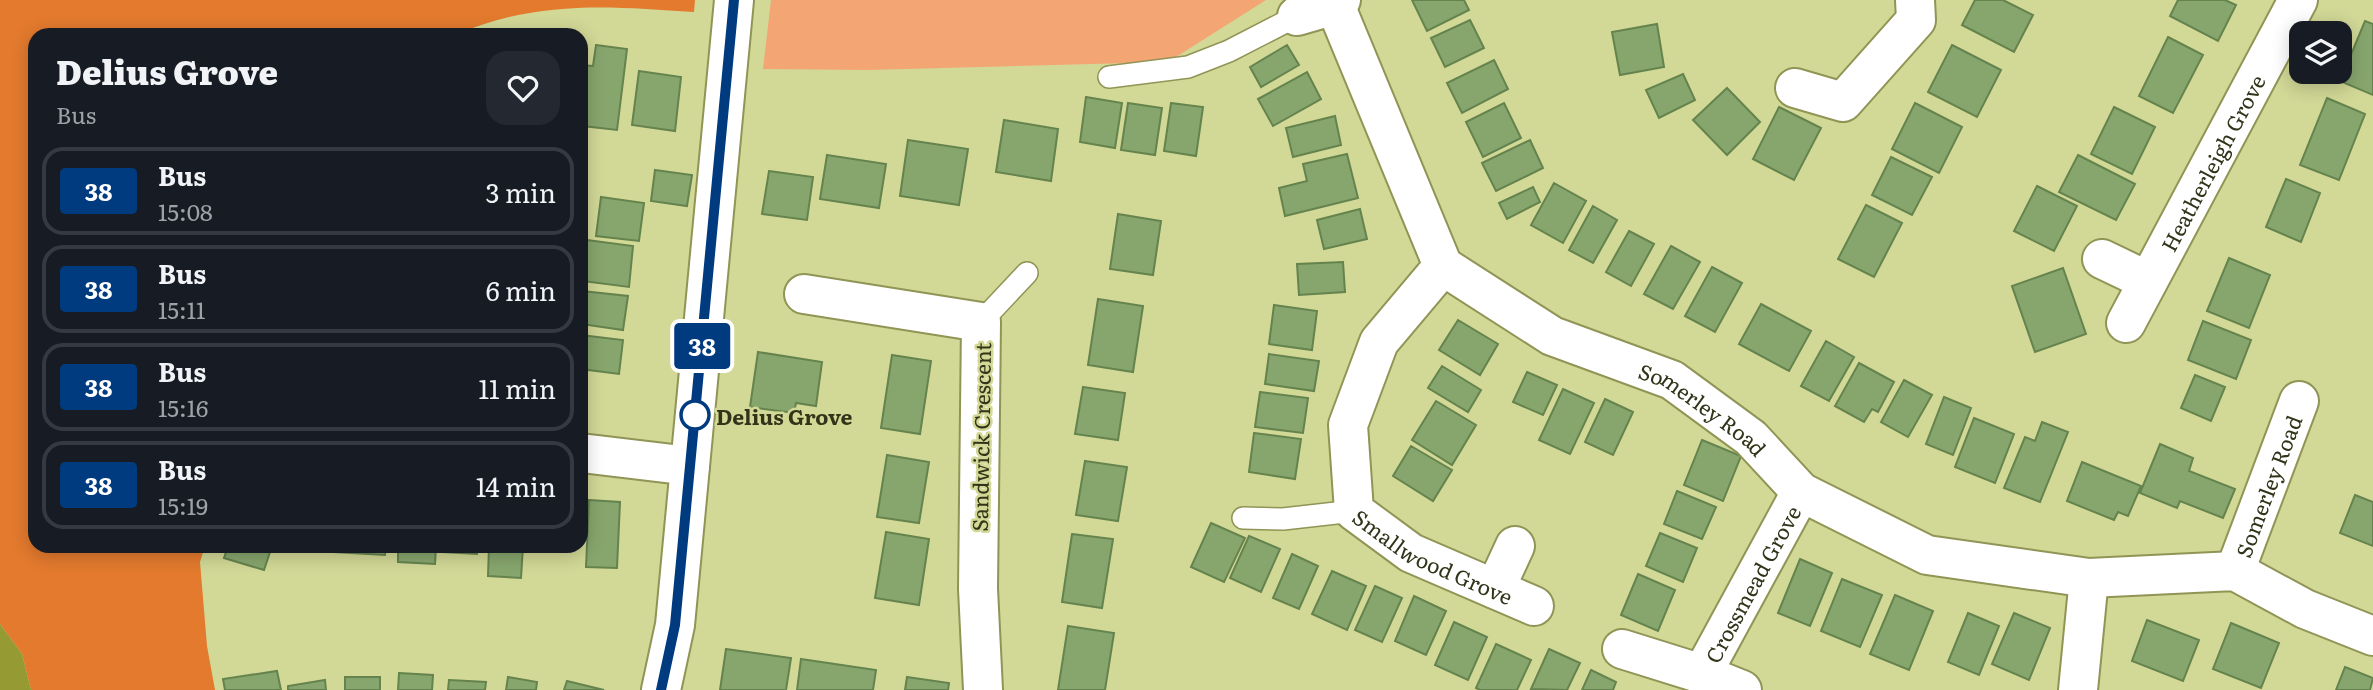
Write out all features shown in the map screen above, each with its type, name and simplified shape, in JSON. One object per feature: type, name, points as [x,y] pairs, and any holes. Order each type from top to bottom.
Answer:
[{"type":"street","points":[[661,690],[675,625],[733,0]]},
{"type":"street","points":[[1795,88],[1847,117],[1916,20],[1915,0]]},
{"type":"street","name":"Heatherleigh Grove","points":[[2126,323],[2298,0]]},
{"type":"street","points":[[1297,16],[1338,2],[1443,266]]},
{"type":"street","points":[[2102,260],[2148,281]]},
{"type":"street","name":"Somerley Road","points":[[1443,266],[1552,336],[1672,380],[1751,438],[1801,492],[1927,555],[2089,578],[2235,571],[2305,609],[2373,636]]},
{"type":"street","name":"Smallwood Grove","points":[[1443,266],[1379,342],[1348,425],[1354,511],[1411,553],[1534,606]]},
{"type":"street","name":"Sandwick Crescent","points":[[804,294],[981,322],[978,589],[983,690]]},
{"type":"street","name":"Somerley Road","points":[[2235,571],[2299,401]]},
{"type":"street","points":[[588,454],[690,467]]},
{"type":"street","name":"Crossmead Grove","points":[[1702,674],[1801,492]]},
{"type":"street","points":[[1495,589],[1515,546]]},
{"type":"street","points":[[2078,690],[2089,578]]},
{"type":"street","name":"Crossmead Grove","points":[[1622,649],[1702,674],[1742,690]]},
{"type":"lane","points":[[1109,77],[1188,67],[1229,51],[1297,16]]},
{"type":"lane","points":[[981,322],[1027,273]]},
{"type":"lane","points":[[1243,518],[1283,519],[1354,511]]},
{"type":"shaded area","points":[[0,0],[695,0],[694,12],[573,8],[515,16],[474,28],[28,28],[28,553],[203,553],[200,562],[207,646],[215,690],[31,690],[22,654],[0,624]]},
{"type":"shaded area","points":[[771,0],[1266,0],[1168,62],[868,70],[763,69]]},
{"type":"shaded area","points":[[0,624],[22,654],[31,690],[0,690]]},
{"type":"building","points":[[1412,0],[1464,0],[1469,10],[1427,31]]},
{"type":"building","points":[[1975,0],[2003,0],[2033,15],[2014,52],[1962,25]]},
{"type":"building","points":[[2178,0],[2225,0],[2236,5],[2218,41],[2170,16]]},
{"type":"building","points":[[1470,20],[1484,48],[1445,67],[1431,38]]},
{"type":"building","points":[[2365,21],[2373,24],[2373,95],[2347,84],[2352,84],[2352,52]]},
{"type":"building","points":[[1657,24],[1664,67],[1620,75],[1612,32]]},
{"type":"building","points":[[2168,37],[2203,55],[2173,113],[2139,96]]},
{"type":"building","points":[[596,45],[627,49],[617,130],[588,127],[588,66],[593,66]]},
{"type":"building","points":[[1287,45],[1299,65],[1261,87],[1250,67]]},
{"type":"building","points":[[1952,45],[2001,70],[1977,117],[1928,92]]},
{"type":"building","points":[[1494,60],[1508,89],[1462,113],[1447,83]]},
{"type":"building","points":[[639,71],[681,77],[675,131],[632,125]]},
{"type":"building","points":[[1307,72],[1321,99],[1273,126],[1258,99]]},
{"type":"building","points":[[1683,74],[1695,100],[1659,118],[1646,90]]},
{"type":"building","points":[[1727,88],[1760,122],[1727,155],[1693,120]]},
{"type":"building","points":[[1086,97],[1122,103],[1115,148],[1080,142]]},
{"type":"building","points":[[2327,98],[2365,114],[2339,180],[2300,165]]},
{"type":"building","points":[[1128,103],[1162,108],[1155,155],[1121,150]]},
{"type":"building","points":[[1171,103],[1203,107],[1196,156],[1164,151]]},
{"type":"building","points":[[1504,103],[1521,138],[1483,157],[1466,122]]},
{"type":"building","points":[[1915,103],[1962,127],[1939,173],[1892,149]]},
{"type":"building","points":[[1779,107],[1821,128],[1794,180],[1753,159]]},
{"type":"building","points":[[2114,107],[2155,127],[2132,174],[2091,154]]},
{"type":"building","points":[[1335,116],[1341,145],[1293,157],[1286,128]]},
{"type":"building","points":[[1004,120],[1058,129],[1051,181],[996,172]]},
{"type":"building","points":[[908,140],[968,149],[959,205],[900,196]]},
{"type":"building","points":[[1530,140],[1543,168],[1496,191],[1482,163]]},
{"type":"building","points":[[1347,154],[1358,198],[1285,216],[1279,188],[1307,181],[1303,164]]},
{"type":"building","points":[[827,155],[886,164],[879,208],[820,199]]},
{"type":"building","points":[[2078,155],[2135,184],[2116,220],[2059,192]]},
{"type":"building","points":[[1891,157],[1932,177],[1912,215],[1872,195]]},
{"type":"building","points":[[655,170],[692,175],[687,206],[651,201]]},
{"type":"building","points":[[769,171],[813,177],[807,220],[762,214]]},
{"type":"building","points":[[2286,179],[2320,193],[2301,242],[2266,227]]},
{"type":"building","points":[[1554,183],[1586,201],[1563,243],[1531,225]]},
{"type":"building","points":[[2037,186],[2077,206],[2054,251],[2014,231]]},
{"type":"building","points":[[1533,187],[1540,202],[1507,219],[1499,203]]},
{"type":"building","points":[[601,197],[644,203],[639,241],[596,236]]},
{"type":"building","points":[[1866,205],[1902,223],[1874,277],[1838,259]]},
{"type":"building","points":[[1593,206],[1617,220],[1593,263],[1569,250]]},
{"type":"building","points":[[1360,209],[1367,239],[1324,249],[1317,220]]},
{"type":"building","points":[[1118,214],[1161,221],[1153,275],[1110,269]]},
{"type":"building","points":[[1629,231],[1654,244],[1631,286],[1606,272]]},
{"type":"building","points":[[588,240],[633,246],[629,287],[588,282]]},
{"type":"building","points":[[1671,246],[1700,262],[1673,309],[1644,294]]},
{"type":"building","points":[[2229,258],[2270,275],[2249,328],[2207,311]]},
{"type":"building","points":[[1343,262],[1345,292],[1299,295],[1297,264]]},
{"type":"building","points":[[1712,267],[1742,283],[1715,332],[1685,316]]},
{"type":"building","points":[[2063,268],[2086,334],[2035,352],[2012,286]]},
{"type":"building","points":[[588,292],[628,296],[623,330],[588,325]]},
{"type":"building","points":[[1098,299],[1143,306],[1133,372],[1088,365]]},
{"type":"building","points":[[1761,304],[1811,331],[1789,371],[1739,344]]},
{"type":"building","points":[[1274,305],[1317,311],[1312,350],[1269,344]]},
{"type":"building","points":[[1458,320],[1498,344],[1480,375],[1439,350]]},
{"type":"building","points":[[2203,321],[2251,340],[2236,379],[2188,360]]},
{"type":"building","points":[[588,336],[623,340],[619,374],[588,370]]},
{"type":"building","points":[[1826,341],[1854,357],[1829,401],[1801,386]]},
{"type":"building","points":[[758,352],[822,362],[816,406],[796,403],[794,413],[750,407]]},
{"type":"building","points":[[1269,354],[1319,361],[1314,391],[1265,384]]},
{"type":"building","points":[[892,355],[931,361],[920,434],[881,428]]},
{"type":"building","points":[[1859,363],[1894,382],[1878,412],[1872,409],[1864,422],[1835,406]]},
{"type":"building","points":[[1442,366],[1481,390],[1468,412],[1428,388]]},
{"type":"building","points":[[1527,372],[1557,385],[1543,415],[1513,402]]},
{"type":"building","points":[[2195,375],[2225,387],[2211,421],[2181,408]]},
{"type":"building","points":[[1904,380],[1932,395],[1908,437],[1881,422]]},
{"type":"building","points":[[1083,387],[1125,393],[1118,440],[1075,434]]},
{"type":"building","points":[[1563,389],[1594,403],[1570,454],[1539,440]]},
{"type":"building","points":[[1260,392],[1308,398],[1303,433],[1255,427]]},
{"type":"building","points":[[1944,397],[1971,408],[1953,455],[1926,444]]},
{"type":"building","points":[[1605,399],[1633,412],[1613,455],[1585,442]]},
{"type":"building","points":[[1436,401],[1476,425],[1452,465],[1412,440]]},
{"type":"building","points":[[1974,418],[2014,434],[1995,483],[1955,467]]},
{"type":"building","points":[[2042,422],[2068,432],[2040,502],[2004,488],[2025,437],[2035,441]]},
{"type":"building","points":[[1254,433],[1301,439],[1295,479],[1249,472]]},
{"type":"building","points":[[1702,440],[1741,456],[1723,501],[1684,485]]},
{"type":"building","points":[[2160,444],[2193,458],[2189,471],[2235,489],[2223,518],[2180,501],[2177,508],[2140,493]]},
{"type":"building","points":[[1411,446],[1452,470],[1433,501],[1393,476]]},
{"type":"building","points":[[887,455],[929,462],[919,523],[877,517]]},
{"type":"building","points":[[1085,461],[1127,467],[1118,521],[1076,515]]},
{"type":"building","points":[[2082,462],[2141,486],[2128,516],[2118,512],[2114,520],[2067,501]]},
{"type":"building","points":[[1677,491],[1716,507],[1702,539],[1664,524]]},
{"type":"building","points":[[2355,495],[2373,502],[2373,546],[2340,533]]},
{"type":"building","points":[[589,500],[620,502],[617,568],[586,567]]},
{"type":"building","points":[[1211,523],[1245,538],[1224,582],[1191,567]]},
{"type":"building","points":[[886,532],[929,539],[919,605],[875,598]]},
{"type":"building","points":[[1660,533],[1697,548],[1683,582],[1646,566]]},
{"type":"building","points":[[1072,534],[1113,539],[1102,608],[1062,602]]},
{"type":"building","points":[[1249,536],[1280,549],[1261,592],[1230,578]]},
{"type":"building","points":[[226,553],[270,553],[264,570],[224,558]]},
{"type":"building","points":[[351,553],[385,553],[385,555]]},
{"type":"building","points":[[398,553],[436,553],[435,564],[398,562]]},
{"type":"building","points":[[489,553],[523,553],[521,578],[488,576]]},
{"type":"building","points":[[1292,554],[1318,566],[1299,609],[1273,598]]},
{"type":"building","points":[[1800,559],[1832,573],[1810,626],[1778,613]]},
{"type":"building","points":[[1332,571],[1366,586],[1347,630],[1312,614]]},
{"type":"building","points":[[1638,574],[1675,590],[1658,631],[1621,615]]},
{"type":"building","points":[[1842,579],[1882,595],[1860,647],[1821,631]]},
{"type":"building","points":[[1375,586],[1402,598],[1382,642],[1355,630]]},
{"type":"building","points":[[1895,595],[1933,611],[1909,670],[1870,654]]},
{"type":"building","points":[[1414,596],[1446,611],[1426,655],[1395,641]]},
{"type":"building","points":[[1968,613],[1999,626],[1979,675],[1948,662]]},
{"type":"building","points":[[2014,613],[2050,628],[2029,680],[1992,664]]},
{"type":"building","points":[[2147,620],[2199,640],[2183,681],[2132,661]]},
{"type":"building","points":[[1454,622],[1487,637],[1468,680],[1435,665]]},
{"type":"building","points":[[2231,623],[2279,643],[2261,688],[2213,669]]},
{"type":"building","points":[[1068,626],[1114,633],[1105,690],[1058,690]]},
{"type":"building","points":[[1496,644],[1531,660],[1517,690],[1476,688]]},
{"type":"building","points":[[726,649],[791,658],[786,690],[720,690]]},
{"type":"building","points":[[1549,649],[1580,663],[1567,690],[1531,689]]},
{"type":"building","points":[[801,659],[876,670],[873,690],[797,690]]},
{"type":"building","points":[[2345,667],[2373,678],[2370,690],[2336,690]]},
{"type":"building","points":[[1591,670],[1616,682],[1613,690],[1582,690]]},
{"type":"building","points":[[277,671],[281,690],[225,690],[223,679]]},
{"type":"building","points":[[399,673],[433,675],[432,690],[398,690]]},
{"type":"building","points":[[345,677],[380,677],[380,690],[345,690]]},
{"type":"building","points":[[508,677],[537,682],[536,690],[506,690]]},
{"type":"building","points":[[907,677],[949,683],[948,690],[905,690]]},
{"type":"building","points":[[325,680],[326,690],[288,690],[288,686]]},
{"type":"building","points":[[449,680],[486,682],[485,690],[448,690]]},
{"type":"building","points":[[567,681],[604,690],[564,690]]},
{"type":"bus line","name":"38","points":[[661,690],[675,625],[734,0]]},
{"type":"place","name":"Delius Grove","points":[[695,415]]}]
